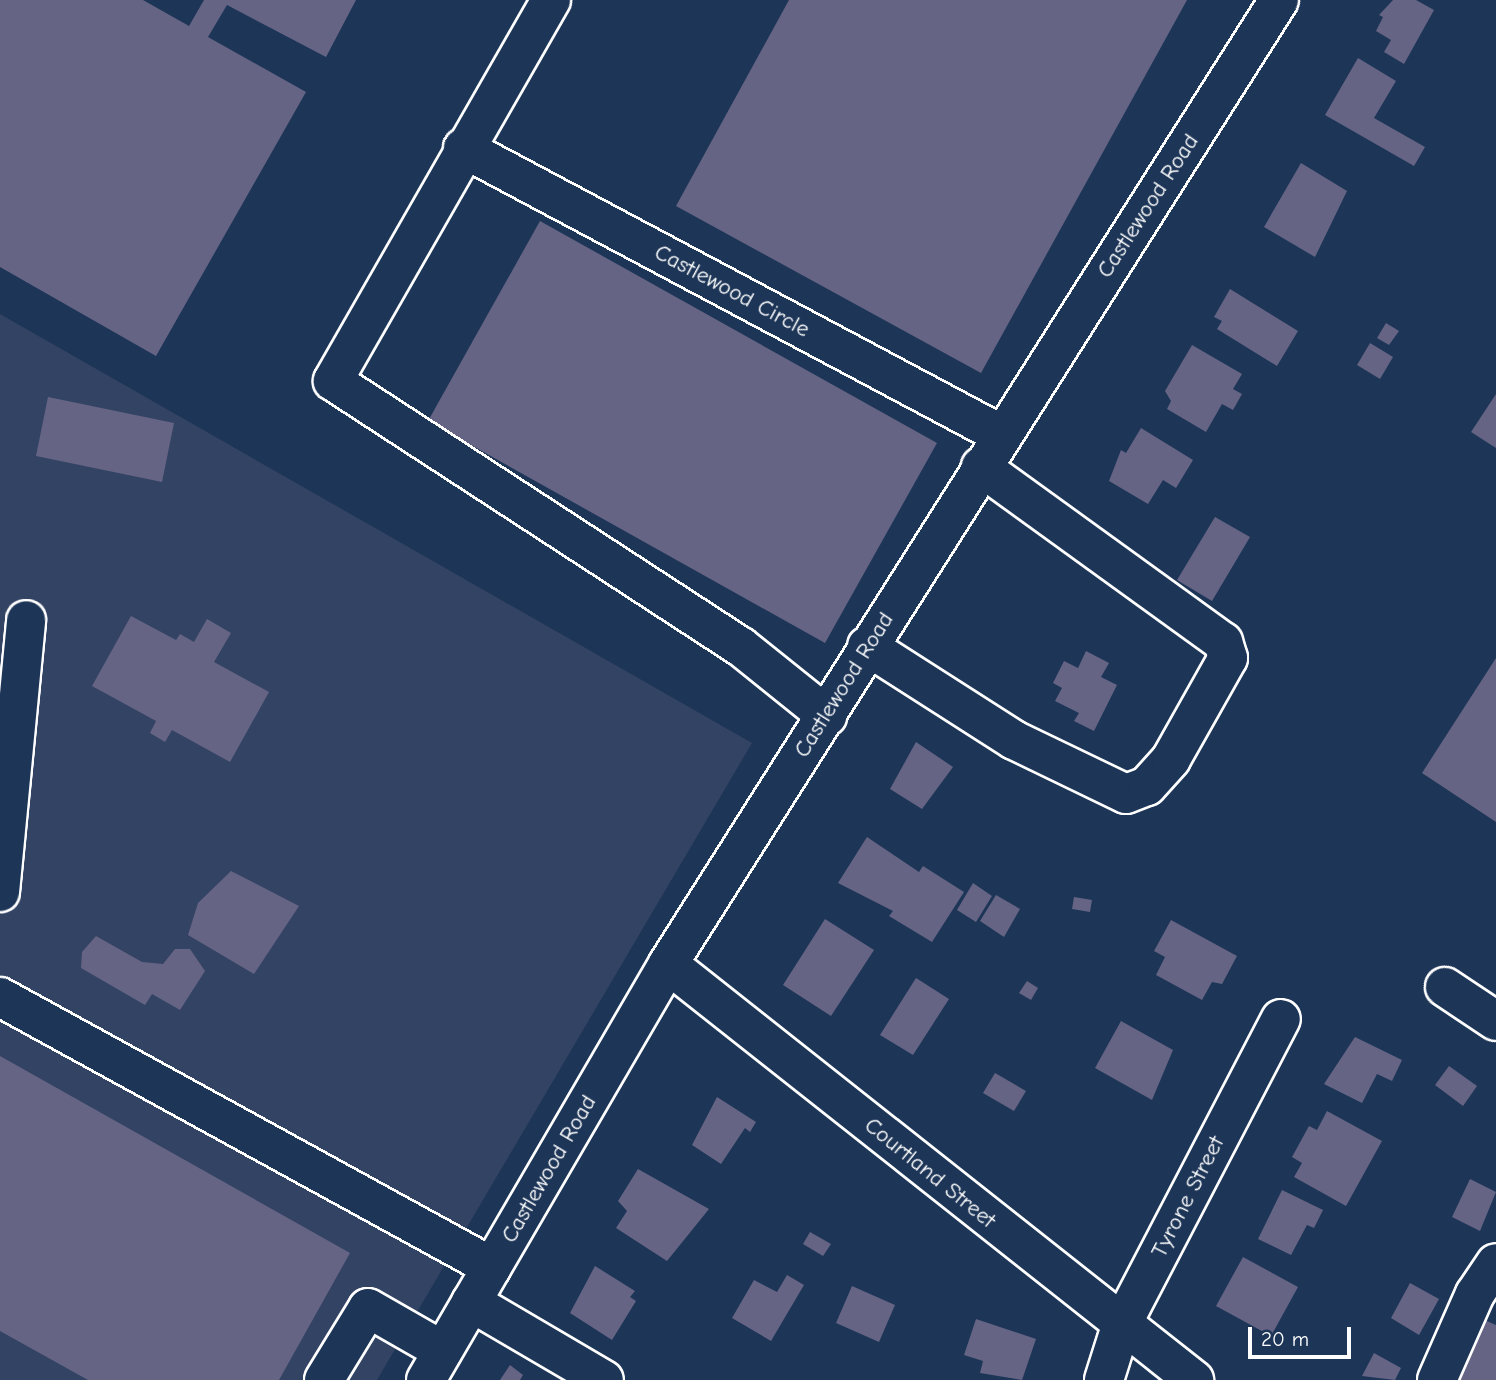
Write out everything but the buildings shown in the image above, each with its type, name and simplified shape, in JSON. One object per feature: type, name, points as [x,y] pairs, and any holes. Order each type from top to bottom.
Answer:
[{"type":"street","points":[[551,0],[463,148],[333,381],[740,646],[827,716]]},
{"type":"street","name":"Castlewood Road","points":[[434,1366],[668,964],[827,716],[867,646],[1279,0]]},
{"type":"street","name":"Castlewood Circle","points":[[463,148],[1002,435]]},
{"type":"street","points":[[867,646],[1014,740],[1126,794],[1147,786],[1171,759],[1228,658],[1223,642],[981,467]]},
{"type":"street","points":[[0,892],[26,620]]},
{"type":"street","name":"Courtland Street","points":[[668,964],[1121,1326],[1194,1380]]},
{"type":"street","points":[[1445,987],[1496,1021]]},
{"type":"street","points":[[0,997],[492,1267]]},
{"type":"street","name":"Tyrone Street","points":[[1104,1380],[1121,1326],[1281,1019]]},
{"type":"street","points":[[1437,1380],[1475,1294],[1496,1263]]},
{"type":"street","points":[[471,1302],[604,1380]]},
{"type":"street","points":[[324,1380],[368,1308],[434,1366]]},
{"type":"shaded area","points":[[0,314],[752,743],[377,1380],[0,1380]]}]
